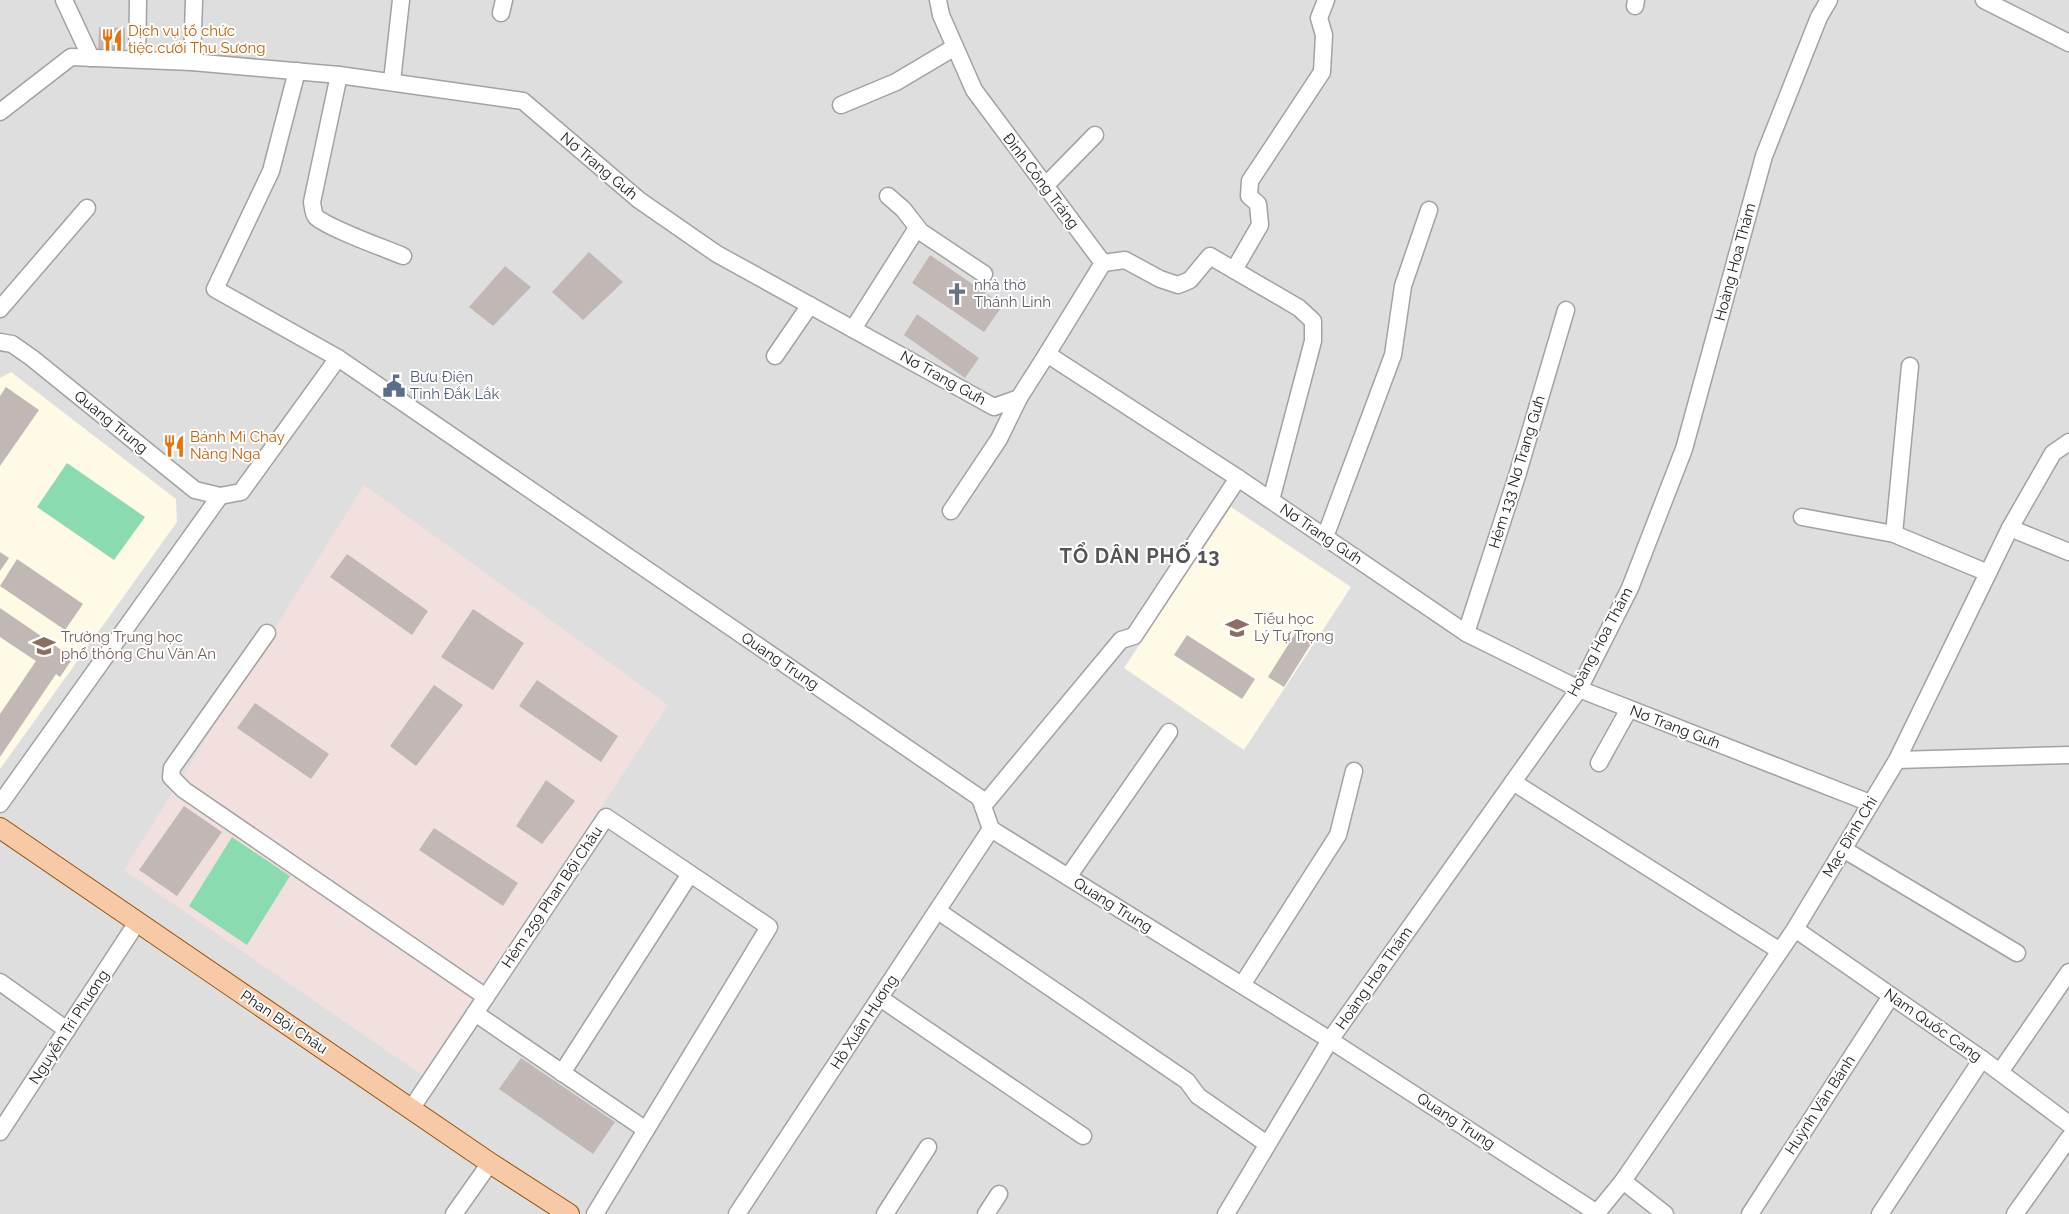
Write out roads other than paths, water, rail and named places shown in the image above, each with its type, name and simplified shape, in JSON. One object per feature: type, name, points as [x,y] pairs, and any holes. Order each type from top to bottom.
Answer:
[{"type":"main road","name":"Phan Bội Châu","points":[[0,828],[490,1163],[569,1214]]},
{"type":"street","points":[[64,0],[92,58]]},
{"type":"street","points":[[137,59],[138,0]]},
{"type":"street","points":[[192,62],[194,0]]},
{"type":"street","points":[[392,81],[401,0]]},
{"type":"street","name":"Đinh Công Tráng","points":[[938,0],[941,15],[974,90],[1103,263]]},
{"type":"street","points":[[1234,270],[1260,225],[1258,204],[1248,196],[1250,181],[1322,72],[1324,35],[1319,18],[1326,0]]},
{"type":"street","name":"Hoàng Hoa Thám","points":[[1226,1214],[1330,1040],[1579,689],[1630,588],[1684,449],[1764,156],[1819,18],[1830,0]]},
{"type":"street","points":[[1984,0],[2069,43]]},
{"type":"street","points":[[841,105],[896,82],[955,47]]},
{"type":"street","name":"Nơ Trang Gưh","points":[[0,112],[72,56],[192,62],[339,75],[523,101],[639,200],[717,254],[994,407],[1019,398]]},
{"type":"street","name":"Quang Trung","points":[[297,71],[271,171],[215,289],[338,358],[972,792],[980,798],[991,829],[1330,1040],[1596,1213]]},
{"type":"street","points":[[339,75],[312,202],[313,212],[316,217],[330,225],[403,256]]},
{"type":"street","points":[[1045,186],[1095,135]]},
{"type":"street","points":[[888,196],[903,209],[917,228],[984,274]]},
{"type":"street","points":[[0,309],[87,208]]},
{"type":"street","points":[[1325,537],[1392,355],[1403,286],[1429,210]]},
{"type":"street","points":[[853,328],[917,228]]},
{"type":"street","points":[[951,511],[999,439],[1019,398],[1103,263],[1125,260],[1160,279],[1178,285],[1190,280],[1210,256],[1299,308],[1313,321],[1313,341],[1271,500]]},
{"type":"street","points":[[775,356],[810,305]]},
{"type":"street","name":"Hẻm 133 Nơ Trang Gưh","points":[[1466,633],[1517,476],[1566,310]]},
{"type":"street","name":"Quang Trung","points":[[0,342],[12,344],[32,358],[195,490],[220,496]]},
{"type":"street","name":"Nơ Trang Gưh","points":[[1047,354],[1238,478],[1466,633],[1579,689],[1870,803]]},
{"type":"street","points":[[0,804],[220,496],[241,492],[338,358]]},
{"type":"street","points":[[1894,534],[1910,366]]},
{"type":"street","name":"Mạc Đĩnh Chi","points":[[1596,1213],[1623,1181],[1795,929],[1896,760],[2010,528],[2053,453],[2069,442]]},
{"type":"street","points":[[983,806],[1121,640],[1134,636],[1238,478]]},
{"type":"street","points":[[1802,517],[1894,534],[1988,573]]},
{"type":"street","points":[[2010,528],[2069,552]]},
{"type":"street","points":[[267,633],[172,768],[171,777],[184,790],[486,997]]},
{"type":"street","points":[[1599,764],[1629,709]]},
{"type":"street","points":[[1068,877],[1169,732]]},
{"type":"street","points":[[1896,760],[2069,755]]},
{"type":"street","points":[[1242,985],[1338,835],[1354,771]]},
{"type":"street","points":[[1513,782],[1780,951]]},
{"type":"street","name":"Hẻm 259 Phan Bội Châu","points":[[411,1109],[606,817],[770,927],[595,1214]]},
{"type":"street","name":"Hồ Xuân Hương","points":[[737,1214],[991,829]]},
{"type":"street","points":[[1842,849],[2017,953]]},
{"type":"street","points":[[562,1073],[690,874]]},
{"type":"street","points":[[938,911],[1187,1082],[1198,1096],[1267,1144]]},
{"type":"street","name":"Nguyễn Tri Phương","points":[[0,1132],[138,921]]},
{"type":"street","name":"Nam Quốc Cang","points":[[1795,929],[1982,1059],[2069,1124]]},
{"type":"street","points":[[2000,1072],[2069,972]]},
{"type":"street","points":[[0,982],[67,1030]]},
{"type":"street","name":"Huỳnh Văn Bánh","points":[[1750,1214],[1891,996]]},
{"type":"street","points":[[880,998],[1084,1136]]},
{"type":"street","points":[[475,1013],[646,1130]]},
{"type":"street","points":[[1880,1214],[1982,1059]]},
{"type":"street","points":[[2015,1214],[2069,1138]]},
{"type":"street","points":[[885,1214],[928,1148]]},
{"type":"street","points":[[454,1214],[490,1163]]},
{"type":"street","points":[[1623,1181],[1665,1214]]},
{"type":"street","points":[[986,1214],[999,1194]]},
{"type":"place","name":"Dịch vụ tổ chức tiệc cưới Thu Sương","points":[[112,40]]},
{"type":"place","name":"nhà thờ Thánh Linh","points":[[957,294]]},
{"type":"place","name":"Bưu Điện Tỉnh Đắk Lắk","points":[[394,386]]},
{"type":"place","name":"Bánh Mì Chay Nàng Nga","points":[[174,446]]},
{"type":"place","name":"Tiểu học Lý Tự Trọng","points":[[1237,628]]},
{"type":"place","name":"Trường Trung học phổ thông Chu Văn An","points":[[44,646]]},
{"type":"district","name":"TỔ DÂN PHỐ 13","points":[[1140,556]]}]
